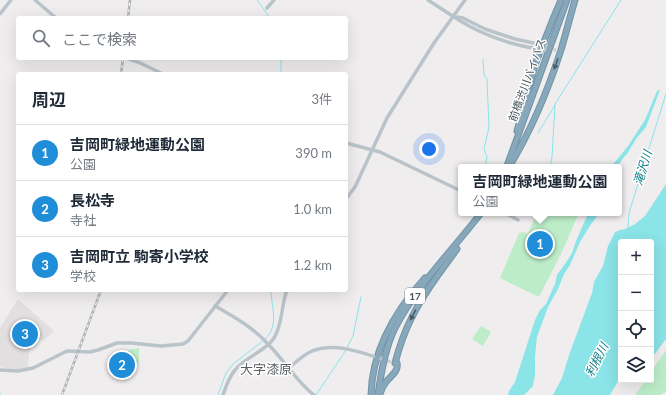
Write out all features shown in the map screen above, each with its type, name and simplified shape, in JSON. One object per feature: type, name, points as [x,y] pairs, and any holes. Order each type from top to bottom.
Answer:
[{"type":"highway","points":[[511,155],[518,124],[536,62],[544,47],[561,0]]},
{"type":"highway","name":"前橋渋川バイパス","points":[[509,164],[567,0]]},
{"type":"highway","points":[[510,164],[519,150],[540,104],[575,0]]},
{"type":"highway","points":[[379,395],[386,382],[398,367],[394,362],[415,310],[479,216]]},
{"type":"highway","name":"17","points":[[379,395],[384,358],[395,328],[418,292],[479,216]]},
{"type":"highway","points":[[372,395],[373,377],[377,358],[382,342],[390,326],[405,301],[466,233]]},
{"type":"street","points":[[0,14],[11,0]]},
{"type":"street","points":[[35,0],[54,16]]},
{"type":"street","points":[[268,8],[274,0]]},
{"type":"street","points":[[428,0],[472,27],[494,37],[520,45],[544,47]]},
{"type":"street","points":[[348,196],[355,187],[387,118],[434,43],[465,0]]},
{"type":"street","points":[[132,60],[159,72]]},
{"type":"street","points":[[348,144],[380,152],[458,190]]},
{"type":"street","points":[[511,216],[518,220]]},
{"type":"street","points":[[0,370],[18,372],[33,368],[67,351],[90,352],[117,343],[161,346],[183,344],[188,341],[226,292]]},
{"type":"street","points":[[223,395],[230,377],[235,370],[274,338],[279,327],[287,292]]},
{"type":"street","points":[[215,306],[238,319],[268,343],[314,395]]},
{"type":"street","points":[[289,368],[312,351],[323,348],[334,347],[382,359]]},
{"type":"shaded area","points":[[18,299],[54,331],[43,341],[38,338],[29,352],[28,367],[16,370],[0,367],[0,328]]},
{"type":"green space","points":[[536,216],[578,216],[561,254],[539,297],[500,278],[519,233],[523,232],[528,234]]},
{"type":"green space","points":[[481,326],[491,332],[483,346],[472,339]]},
{"type":"green space","points":[[139,348],[139,362],[134,372],[130,370],[133,362],[125,359],[128,350]]},
{"type":"green space","points":[[666,350],[666,391],[661,395],[635,395],[644,383],[654,383],[654,368]]},
{"type":"water","points":[[660,90],[646,127],[619,164],[613,164],[628,146],[645,120],[657,91]]},
{"type":"water","name":"利根川","points":[[666,184],[666,339],[654,355],[654,239],[618,239],[618,381],[610,395],[553,395],[562,378],[592,293],[594,282],[603,266],[608,246],[615,232],[635,224],[645,216]]},
{"type":"water","points":[[587,216],[596,216],[580,242],[548,307],[537,337],[533,386],[524,395],[508,395],[515,382],[535,320],[540,310],[546,304],[555,284],[557,275],[572,253]]},
{"type":"waterway","points":[[257,0],[269,16]]},
{"type":"waterway","points":[[551,164],[555,104],[621,0]]},
{"type":"waterway","points":[[483,59],[484,75],[487,79],[489,127],[484,149],[487,157],[486,164]]},
{"type":"waterway","points":[[281,60],[281,72]]},
{"type":"waterway","name":"滝沢川","points":[[628,228],[629,213],[666,94]]},
{"type":"waterway","points":[[538,133],[555,105]]},
{"type":"waterway","points":[[265,339],[270,334],[274,316],[271,292]]},
{"type":"waterway","points":[[316,395],[344,353],[353,336],[361,297]]},
{"type":"waterway","points":[[218,395],[226,373],[233,364],[263,341]]},
{"type":"tunnel","points":[[548,50],[556,50]]},
{"type":"tunnel","points":[[382,359],[391,362]]},
{"type":"railway","points":[[128,16],[130,0]]},
{"type":"railway","points":[[121,72],[123,60]]},
{"type":"railway","points":[[62,395],[100,292]]},
{"type":"place","name":"吉岡町緑地運動公園","points":[[540,244]]},
{"type":"place","name":"吉岡町立 駒寄小学校","points":[[25,334]]},
{"type":"place","name":"長松寺","points":[[122,365]]},
{"type":"district","name":"大字漆原","points":[[266,369]]}]
